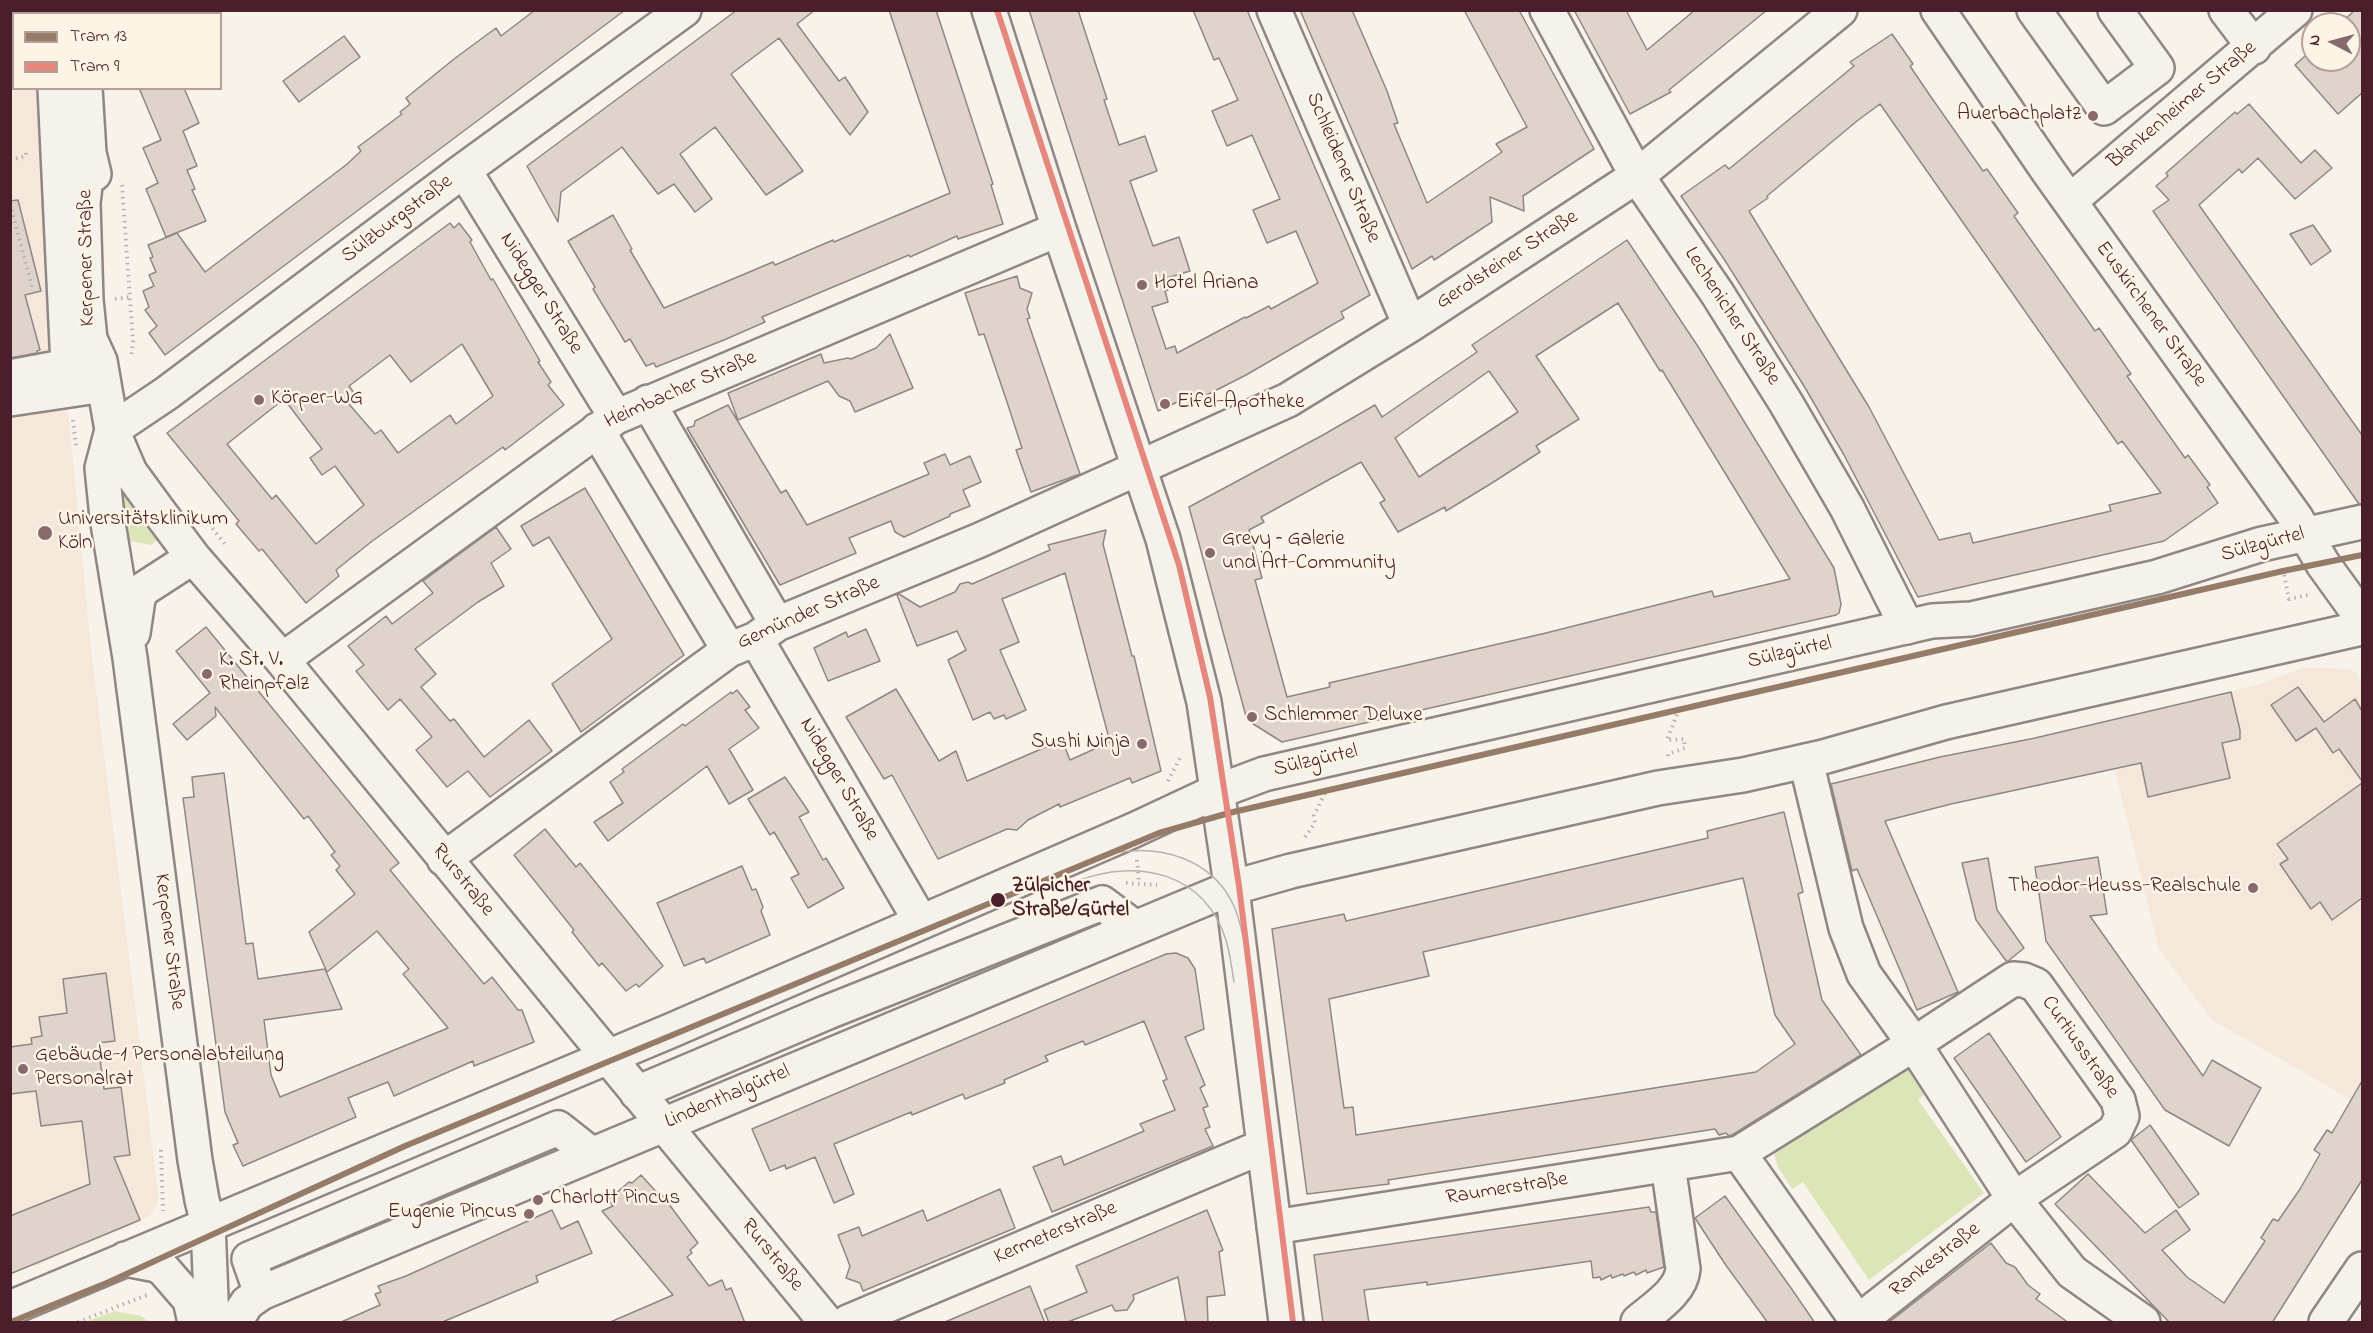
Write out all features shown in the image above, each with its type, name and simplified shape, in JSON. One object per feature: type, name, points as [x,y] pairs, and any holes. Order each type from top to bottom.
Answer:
[{"type":"street","name":"Sülzburgstraße","points":[[112,430],[167,393],[464,170],[684,10]]},
{"type":"street","points":[[990,10],[1059,229],[1142,465],[1179,597],[1204,702],[1231,888],[1287,1323]]},
{"type":"street","name":"Schleidener Straße","points":[[1274,10],[1410,324]]},
{"type":"street","name":"Lechenicher Straße","points":[[1547,10],[1637,176],[1717,293],[1786,403],[1847,508],[1907,627]]},
{"type":"street","name":"Gerolsteiner Straße","points":[[1142,465],[1288,400],[1410,324],[1637,176],[1840,10]]},
{"type":"street","name":"Euskirchener Straße","points":[[1938,10],[2070,201],[2296,518],[2323,564],[2362,618]]},
{"type":"street","points":[[2034,10],[2104,108],[2157,68],[2115,10]]},
{"type":"street","points":[[2226,10],[2254,47]]},
{"type":"street","name":"Blankenheimer Straße","points":[[2070,201],[2295,10]]},
{"type":"street","points":[[55,90],[101,368]]},
{"type":"street","name":"Kerpener Straße","points":[[85,90],[89,153],[83,203],[85,292],[90,339],[101,368],[112,430],[102,468],[110,539],[130,658],[195,1160],[201,1200],[208,1224]]},
{"type":"street","name":"Nidegger Straße","points":[[464,170],[606,424],[754,638],[921,922]]},
{"type":"street","name":"Heimbacher Straße","points":[[282,660],[606,424],[648,402],[1059,229]]},
{"type":"street","points":[[10,377],[101,368]]},
{"type":"street","points":[[10,399],[101,368]]},
{"type":"street","name":"Nidegger Straße","points":[[648,402],[754,638]]},
{"type":"street","name":"Rurstraße","points":[[112,430],[130,472],[193,557],[282,660],[566,1009],[609,1057],[826,1323]]},
{"type":"street","name":"Gemünder Straße","points":[[444,859],[754,638],[980,540],[1142,465]]},
{"type":"street","name":"Sülzgürtel","points":[[1218,791],[1264,774],[1932,621],[1971,619],[2157,577],[2262,544],[2362,522]]},
{"type":"street","name":"Kerpener Straße","points":[[130,658],[138,599],[142,590],[193,557]]},
{"type":"street","points":[[1231,888],[1291,871],[1646,790],[1743,775],[1806,761],[1946,722],[2362,628]]},
{"type":"street","points":[[1806,761],[1846,928],[1863,974],[1914,1044],[2014,1199],[2072,1272],[2143,1323]]},
{"type":"street","points":[[10,1308],[609,1057],[1134,830],[1218,791]]},
{"type":"street","name":"Lindenthalgürtel","points":[[235,1323],[247,1303],[261,1293],[1231,888]]},
{"type":"street","points":[[637,1093],[828,1012],[1102,903],[1134,927]]},
{"type":"street","name":"Curtiusstraße","points":[[1914,1044],[2013,979],[2024,980],[2036,985],[2118,1100],[2122,1116],[2115,1131],[2014,1199]]},
{"type":"street","points":[[801,1066],[828,1012]]},
{"type":"street","name":"Raumerstraße","points":[[1274,1227],[1739,1153],[1914,1044]]},
{"type":"street","name":"Kermeterstraße","points":[[848,1323],[1264,1146]]},
{"type":"street","points":[[1739,1153],[1858,1322]]},
{"type":"street","points":[[1638,1323],[1676,1289],[1682,1279],[1683,1269],[1668,1165]]},
{"type":"street","name":"Rankestraße","points":[[1858,1322],[2014,1199]]},
{"type":"street","points":[[208,1224],[212,1323]]},
{"type":"street","points":[[125,1259],[157,1265],[164,1270],[190,1300],[195,1323]]},
{"type":"street","points":[[2326,1323],[2362,1269]]},
{"type":"path","points":[[10,160],[26,156],[25,144]]},
{"type":"path","points":[[101,368],[133,342],[122,183]]},
{"type":"path","points":[[10,204],[31,284]]},
{"type":"path","points":[[116,298],[130,297]]},
{"type":"path","points":[[2280,559],[2289,599],[2311,594]]},
{"type":"path","points":[[1667,740],[1681,703]]},
{"type":"path","points":[[1314,815],[1329,783]]},
{"type":"shaded area","name":"Universitätsklinikum Köln","points":[[10,11],[37,11],[12,12],[12,90],[42,90],[52,346],[69,418],[91,648],[159,1200],[150,1216],[34,1267],[10,1212]]},
{"type":"shaded area","name":"Theodor-Heuss-Realschule","points":[[2302,668],[2350,669],[2362,681],[2362,1106],[2212,1020],[2159,950],[2103,722],[2261,684]]},
{"type":"green space","points":[[117,482],[157,540],[151,545],[131,541],[118,542]]},
{"type":"green space","points":[[1908,1063],[1928,1091],[1918,1100],[1984,1193],[1869,1280],[1803,1182],[1792,1189],[1778,1167],[1774,1154],[1780,1144]]},
{"type":"green space","points":[[115,1311],[141,1316],[149,1322],[86,1322]]},
{"type":"building","points":[[535,10],[625,10],[165,355],[149,333],[157,326],[145,310],[149,307],[143,291],[154,286],[149,275],[156,272],[148,245],[177,233],[205,272],[346,165],[361,151],[358,147],[402,114],[400,112],[410,104],[406,98],[454,59],[496,28],[501,36]]},
{"type":"building","points":[[737,10],[815,10],[797,24],[839,81],[845,77],[868,112],[850,135],[779,38],[731,74],[803,171],[766,195],[715,127],[680,154],[712,199],[695,212],[674,184],[658,194],[622,147],[561,192],[558,222],[527,166]]},
{"type":"building","points":[[889,10],[936,10],[993,184],[991,185],[1003,224],[958,239],[957,236],[910,257],[909,255],[762,317],[765,322],[724,340],[656,367],[654,363],[646,366],[630,339],[625,342],[593,289],[595,287],[568,241],[613,215],[632,249],[630,250],[664,308],[773,262],[775,265],[833,240],[834,242],[950,193]]},
{"type":"building","points":[[1029,10],[1078,10],[1107,99],[1104,100],[1119,145],[1145,136],[1157,171],[1130,181],[1153,246],[1179,237],[1190,271],[1164,279],[1168,290],[1165,291],[1168,302],[1152,307],[1166,349],[1175,346],[1177,353],[1245,317],[1269,306],[1271,309],[1318,283],[1296,231],[1267,243],[1253,210],[1280,199],[1252,135],[1227,146],[1212,111],[1238,100],[1219,58],[1214,60],[1193,10],[1247,10],[1370,295],[1341,312],[1344,318],[1246,375],[1189,404],[1186,398],[1158,411]]},
{"type":"building","points":[[1300,10],[1352,10],[1387,91],[1398,123],[1394,124],[1427,203],[1502,152],[1496,144],[1527,127],[1464,10],[1519,10],[1594,149],[1523,196],[1524,211],[1490,197],[1492,222],[1434,260],[1432,256],[1412,269]]},
{"type":"building","points":[[1574,10],[1626,10],[1647,50],[1695,10],[1767,10],[1669,90],[1671,92],[1630,114]]},
{"type":"building","points":[[2362,10],[2362,93],[2338,114],[2301,72],[2361,72],[2361,12],[2353,12]]},
{"type":"building","points":[[1892,34],[1913,64],[1910,66],[1931,97],[1983,171],[1987,169],[2018,213],[2014,216],[2095,331],[2099,328],[2131,374],[2127,376],[2185,458],[2188,455],[2210,485],[2207,487],[2218,503],[2164,541],[1918,597],[1844,455],[1804,386],[1724,259],[1681,196],[1725,165],[1729,169],[1854,66],[1850,62]],"holes":[[[1880,104],[2118,444],[2122,441],[2161,493],[2109,505],[2111,511],[1973,543],[1970,533],[1939,540],[1869,407],[1749,211],[1768,198],[1767,196]]]},
{"type":"building","points":[[344,36],[360,57],[299,102],[283,81]]},
{"type":"building","points":[[2301,60],[2301,72],[2295,65]]},
{"type":"building","points":[[140,90],[185,90],[199,123],[183,131],[197,166],[187,170],[195,189],[192,190],[206,221],[166,237],[146,189],[158,183],[143,148],[161,140]]},
{"type":"building","points":[[2249,104],[2301,163],[2315,150],[2332,168],[2295,199],[2258,158],[2242,173],[2239,169],[2199,205],[2362,435],[2362,504],[2359,504],[2153,211],[2169,200],[2156,186],[2168,176],[2166,173],[2235,112],[2237,114]]},
{"type":"building","points":[[18,200],[41,291],[25,295],[40,350],[37,353],[10,358],[10,201]]},
{"type":"building","points":[[450,223],[454,228],[459,223],[472,240],[470,242],[491,280],[493,279],[540,361],[538,362],[551,382],[548,385],[564,405],[505,450],[503,447],[371,542],[336,570],[339,576],[306,603],[262,549],[259,551],[236,524],[239,521],[167,433]],"holes":[[[462,344],[493,396],[456,424],[450,415],[398,453],[381,430],[375,434],[348,403],[357,397],[349,386],[390,355],[411,382]],[[284,399],[322,449],[310,458],[322,475],[335,466],[364,505],[316,544],[276,495],[272,499],[227,444]]]},
{"type":"building","points":[[2313,225],[2331,251],[2311,265],[2290,234]]},
{"type":"building","points":[[1627,240],[1699,348],[1834,568],[1841,604],[1839,613],[1282,742],[1247,720],[1189,507],[1375,405],[1382,417],[1477,352],[1472,345]],"holes":[[[1618,303],[1660,371],[1662,370],[1790,579],[1714,597],[1712,591],[1546,633],[1329,683],[1330,687],[1287,697],[1255,580],[1262,578],[1249,530],[1264,522],[1261,517],[1361,462],[1385,500],[1380,503],[1398,532],[1445,507],[1446,511],[1492,483],[1540,452],[1536,446],[1579,419],[1536,356]],[[1489,371],[1518,412],[1419,477],[1395,438]]]},
{"type":"building","points":[[1017,276],[1020,288],[1032,293],[1027,309],[1030,318],[1027,319],[1080,474],[1031,492],[1016,450],[1022,448],[1008,405],[984,334],[979,335],[965,293]]},
{"type":"building","points":[[890,334],[913,388],[855,412],[850,401],[839,396],[828,381],[738,420],[728,393],[821,354],[824,363],[851,359],[876,348]]},
{"type":"building","points":[[728,405],[781,493],[786,490],[807,525],[929,474],[924,463],[945,454],[950,465],[970,456],[981,482],[963,490],[970,506],[904,537],[895,532],[891,521],[849,538],[856,553],[780,585],[687,428],[694,426],[695,421]]},
{"type":"building","points":[[585,488],[684,655],[581,732],[552,684],[612,639],[549,537],[533,546],[521,526]]},
{"type":"building","points":[[496,527],[511,549],[491,563],[504,586],[478,602],[415,649],[436,674],[421,687],[450,721],[454,719],[484,757],[529,720],[552,751],[490,797],[468,771],[447,787],[416,750],[432,737],[400,699],[388,710],[356,671],[364,665],[348,646],[386,616],[392,624],[433,593],[423,581]]},
{"type":"building","points":[[1106,530],[1103,544],[1132,656],[1134,656],[1161,771],[1132,783],[1130,778],[1060,807],[1059,804],[1028,820],[1017,830],[1007,829],[938,859],[892,775],[884,779],[846,717],[896,689],[939,761],[956,751],[967,781],[1062,740],[1070,760],[1110,742],[1065,573],[1002,599],[1019,642],[1000,650],[1026,710],[1006,719],[1004,715],[994,719],[990,712],[973,720],[948,660],[966,650],[957,631],[917,646],[897,595],[899,594],[920,607],[955,592],[960,584],[968,582],[972,584],[1050,550],[1048,545]]},
{"type":"building","points":[[206,627],[399,863],[390,870],[446,938],[484,984],[492,977],[518,1010],[522,1010],[534,1042],[474,1066],[473,1061],[394,1096],[388,1082],[348,1098],[356,1117],[243,1166],[233,1145],[238,1143],[225,1112],[183,798],[194,797],[192,777],[224,773],[246,944],[253,943],[258,979],[325,969],[342,1009],[264,1020],[271,1075],[280,1097],[448,1028],[403,974],[409,969],[377,931],[327,972],[309,932],[355,894],[336,870],[340,866],[331,855],[335,852],[308,816],[304,819],[215,707],[216,716],[187,740],[173,724],[210,693],[176,651]]},
{"type":"building","points":[[866,629],[880,661],[828,681],[814,648],[846,632],[848,637]]},
{"type":"building","points":[[2298,687],[2324,722],[2355,699],[2362,711],[2362,781],[2339,749],[2333,753],[2316,728],[2296,741],[2271,705]]},
{"type":"building","points":[[737,690],[750,707],[745,710],[759,728],[729,749],[753,790],[729,804],[707,766],[608,841],[594,822],[623,803],[610,782],[624,772],[622,769],[683,724],[685,726]]},
{"type":"building","points":[[2231,692],[2240,739],[2222,743],[2230,778],[2148,797],[2141,763],[1951,804],[1885,821],[1958,992],[1917,1010],[1857,869],[1852,871],[1831,784],[1940,757],[2035,738]]},
{"type":"building","points":[[785,777],[809,812],[799,817],[823,860],[826,858],[844,888],[808,908],[791,878],[799,874],[774,832],[770,835],[748,799]]},
{"type":"building","points":[[2362,783],[2362,898],[2332,920],[2320,902],[2311,909],[2280,864],[2288,859],[2277,844]]},
{"type":"building","points":[[1784,812],[1803,892],[1798,894],[1822,1000],[1861,1055],[1729,1136],[1726,1133],[1719,1135],[1715,1129],[1388,1180],[1389,1184],[1307,1194],[1272,929],[1344,914],[1346,921],[1708,838],[1707,831]],"holes":[[[1743,878],[1775,1015],[1795,1044],[1756,1072],[1356,1135],[1353,1107],[1344,1108],[1329,999],[1429,976],[1423,952]]]},
{"type":"building","points":[[545,829],[576,867],[580,863],[663,966],[639,987],[636,984],[626,991],[602,963],[599,966],[572,932],[574,930],[514,855]]},
{"type":"building","points":[[2098,857],[2107,914],[2090,916],[2203,1076],[2212,1060],[2261,1088],[2229,1146],[2165,1110],[2046,941],[2035,867]]},
{"type":"building","points":[[1988,858],[1997,910],[2024,948],[2007,962],[1976,920],[1962,863]]},
{"type":"building","points":[[742,866],[752,890],[756,889],[770,935],[706,963],[704,958],[684,966],[657,903]]},
{"type":"building","points":[[1176,953],[1188,958],[1195,969],[1204,1029],[1185,1037],[1205,1085],[1200,1088],[1208,1106],[1203,1108],[1210,1127],[1205,1129],[1213,1146],[1052,1212],[1033,1167],[1061,1156],[1064,1165],[1144,1131],[1140,1124],[1175,1110],[1163,1081],[1167,1079],[1144,1021],[1085,1045],[1083,1041],[1045,1056],[1048,1061],[1004,1080],[1005,1083],[965,1099],[963,1094],[912,1115],[911,1112],[834,1144],[854,1194],[834,1203],[815,1157],[786,1169],[785,1165],[770,1171],[752,1129],[1166,954]]},
{"type":"building","points":[[106,973],[115,1041],[98,1043],[104,1089],[121,1087],[130,1155],[114,1157],[140,1220],[10,1274],[10,1216],[90,1184],[82,1121],[41,1126],[36,1091],[10,1094],[10,1047],[32,1044],[31,1038],[42,1036],[39,1017],[67,1013],[63,979]]},
{"type":"building","points":[[1989,1033],[2061,1137],[2026,1162],[1954,1058]]},
{"type":"building","points":[[2362,1081],[2362,1180],[2272,1323],[2170,1323],[2055,1204],[2088,1174],[2145,1233],[2176,1210],[2190,1230],[2162,1250],[2187,1277],[2224,1303],[2265,1241],[2261,1238],[2273,1219],[2278,1221],[2300,1189],[2320,1154],[2314,1150],[2327,1130],[2332,1133]]},
{"type":"building","points":[[2150,1125],[2199,1194],[2179,1208],[2131,1140]]},
{"type":"building","points":[[641,1175],[660,1196],[662,1195],[698,1243],[690,1250],[692,1253],[687,1257],[709,1286],[722,1280],[726,1290],[731,1288],[745,1323],[608,1323],[673,1295],[602,1211],[613,1206],[608,1200]]},
{"type":"building","points":[[1000,1189],[1015,1228],[863,1291],[860,1283],[846,1278],[850,1266],[838,1235],[859,1227],[862,1236],[923,1210],[927,1221]]},
{"type":"building","points":[[1725,1196],[1815,1323],[1768,1323],[1725,1264],[1695,1218]]},
{"type":"building","points":[[1649,1207],[1651,1212],[1656,1212],[1664,1267],[1647,1273],[1646,1270],[1636,1275],[1634,1272],[1612,1278],[1611,1275],[1601,1280],[1600,1277],[1593,1278],[1591,1261],[1427,1285],[1427,1282],[1364,1290],[1369,1323],[1323,1323],[1314,1255]]},
{"type":"building","points":[[552,1210],[561,1229],[578,1221],[592,1253],[536,1276],[538,1282],[440,1323],[339,1323],[380,1305],[375,1294],[381,1292],[378,1286],[406,1276]]},
{"type":"building","points":[[1207,1210],[1223,1250],[1219,1252],[1225,1295],[1207,1297],[1208,1323],[1186,1323],[1178,1277],[1133,1295],[1134,1299],[1127,1310],[1115,1311],[1112,1305],[1065,1323],[1049,1323],[1044,1310],[1087,1292],[1076,1266]]},
{"type":"building","points":[[1991,1243],[2006,1263],[2015,1267],[2028,1285],[2040,1294],[2036,1299],[2069,1323],[1888,1323]]},
{"type":"building","points":[[1030,1286],[1045,1323],[945,1323],[945,1322]]},
{"type":"tram line","name":"9","points":[[997,10],[1179,565],[1210,697],[1239,886],[1293,1322]]},
{"type":"tram line","name":"13","points":[[11,1322],[109,1282],[405,1146],[1159,833],[1229,813],[2283,571],[2362,555]]},
{"type":"tram line","points":[[1075,867],[1104,855],[1132,851],[1167,853],[1183,858],[1212,876],[1223,889],[1235,909],[1246,949]]},
{"type":"tram line","points":[[1077,881],[1100,874],[1123,871],[1166,876],[1185,885],[1202,899],[1216,917],[1226,940],[1234,982]]},
{"type":"place","name":"Auerbachplatz","points":[[2093,116]]},
{"type":"place","name":"Hotel Ariana","points":[[1142,285]]},
{"type":"place","name":"Körper-WG","points":[[259,400]]},
{"type":"place","name":"Eifel-Apotheke","points":[[1165,404]]},
{"type":"place","name":"Universitätsklinikum Köln","points":[[45,533]]},
{"type":"place","name":"Grevy – Galerie und Art-Community","points":[[1210,553]]},
{"type":"place","name":"K. St. V. Rheinpfalz","points":[[207,674]]},
{"type":"place","name":"Schlemmer Deluxe","points":[[1252,717]]},
{"type":"place","name":"Sushi Ninja","points":[[1142,744]]},
{"type":"place","name":"Theodor-Heuss-Realschule","points":[[2253,888]]},
{"type":"place","name":"Zülpicher Straße/Gürtel","points":[[998,900]]},
{"type":"place","name":"Gebäude-1 Personalabteilung Personalrat","points":[[23,1069]]},
{"type":"place","name":"Charlott Pincus","points":[[538,1200]]},
{"type":"place","name":"Eugenie Pincus","points":[[529,1214]]}]
